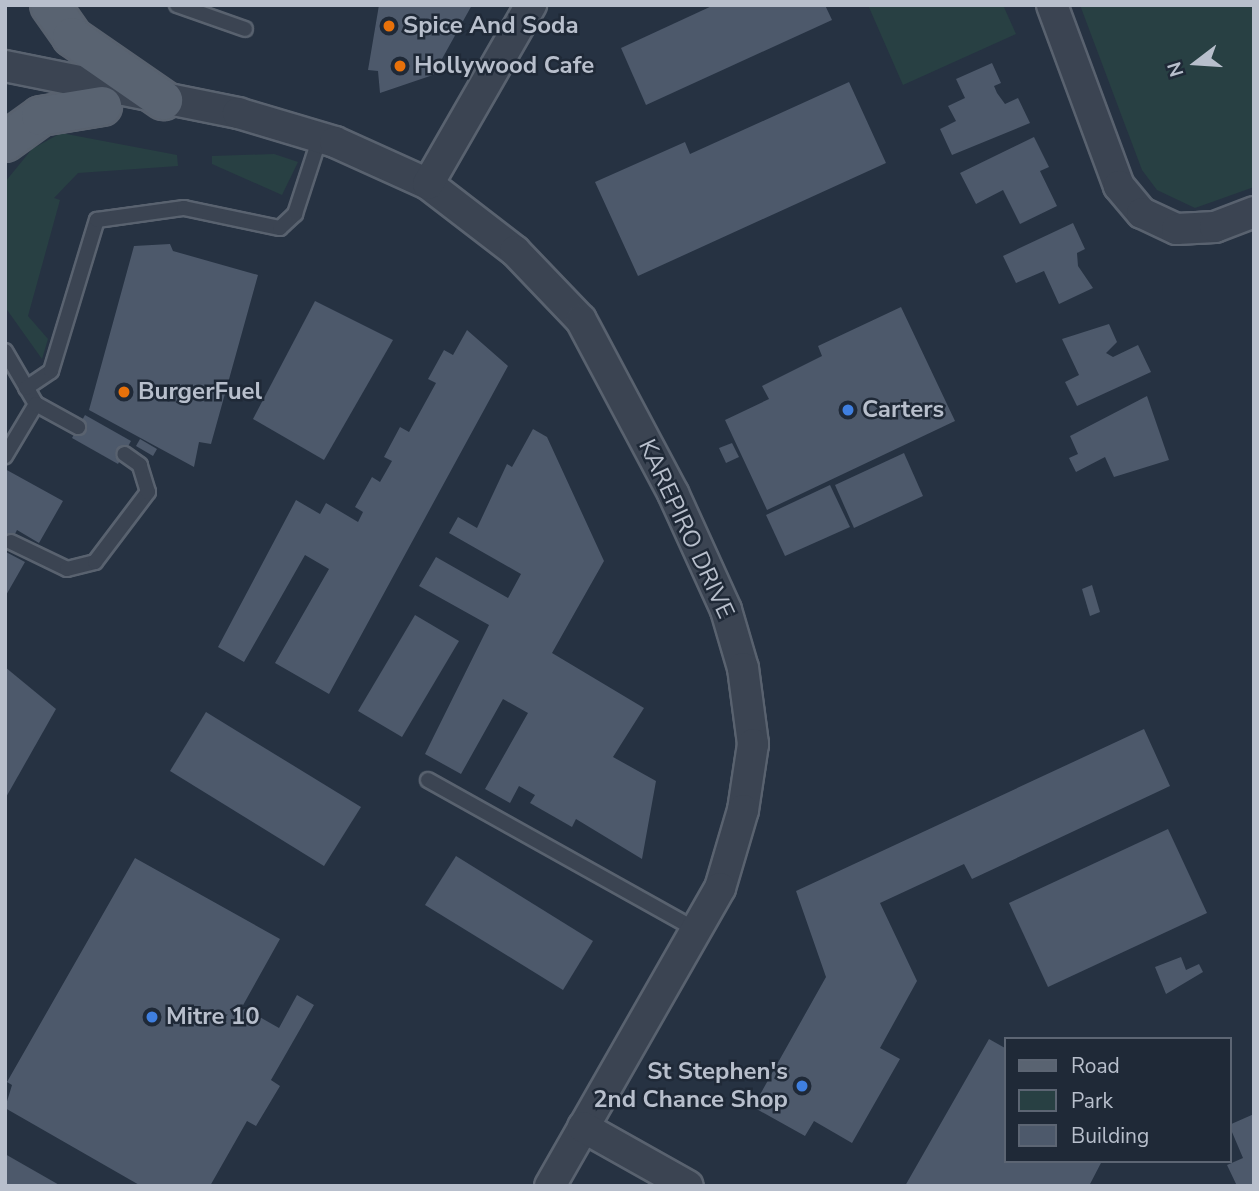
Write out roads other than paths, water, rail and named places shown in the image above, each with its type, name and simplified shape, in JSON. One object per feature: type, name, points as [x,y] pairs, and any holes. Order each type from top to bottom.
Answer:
[{"type":"main road","points":[[50,5],[72,37],[163,100]]},
{"type":"main road","points":[[5,142],[41,116],[102,106]]},
{"type":"street","points":[[428,184],[531,5]]},
{"type":"street","points":[[1052,5],[1119,186],[1142,213],[1177,229],[1215,227],[1254,212]]},
{"type":"street","name":"KAREPIRO DRIVE","points":[[5,66],[101,80],[163,100],[320,137],[428,184],[515,251],[581,320],[726,610],[743,668],[753,744],[743,810],[720,888],[550,1186]]},
{"type":"street","name":"KAREPIRO DRIVE","points":[[5,85],[102,106],[163,100]]},
{"type":"street","points":[[583,1127],[688,1186]]},
{"type":"lane","points":[[177,5],[245,29]]},
{"type":"lane","points":[[26,388],[51,371],[97,220],[184,208],[272,229],[285,226],[320,137]]},
{"type":"lane","points":[[5,351],[36,404],[78,427]]},
{"type":"lane","points":[[5,456],[36,404]]},
{"type":"lane","points":[[11,542],[67,569],[95,562],[148,492],[140,465],[124,454]]},
{"type":"lane","points":[[428,780],[696,930]]},
{"type":"place","name":"Spice And Soda","points":[[389,26]]},
{"type":"place","name":"Hollywood Cafe","points":[[400,66]]},
{"type":"place","name":"BurgerFuel","points":[[124,392]]},
{"type":"place","name":"Carters","points":[[848,410]]},
{"type":"place","name":"Mitre 10","points":[[152,1017]]},
{"type":"place","name":"St Stephen's 2nd Chance Shop","points":[[802,1086]]}]
